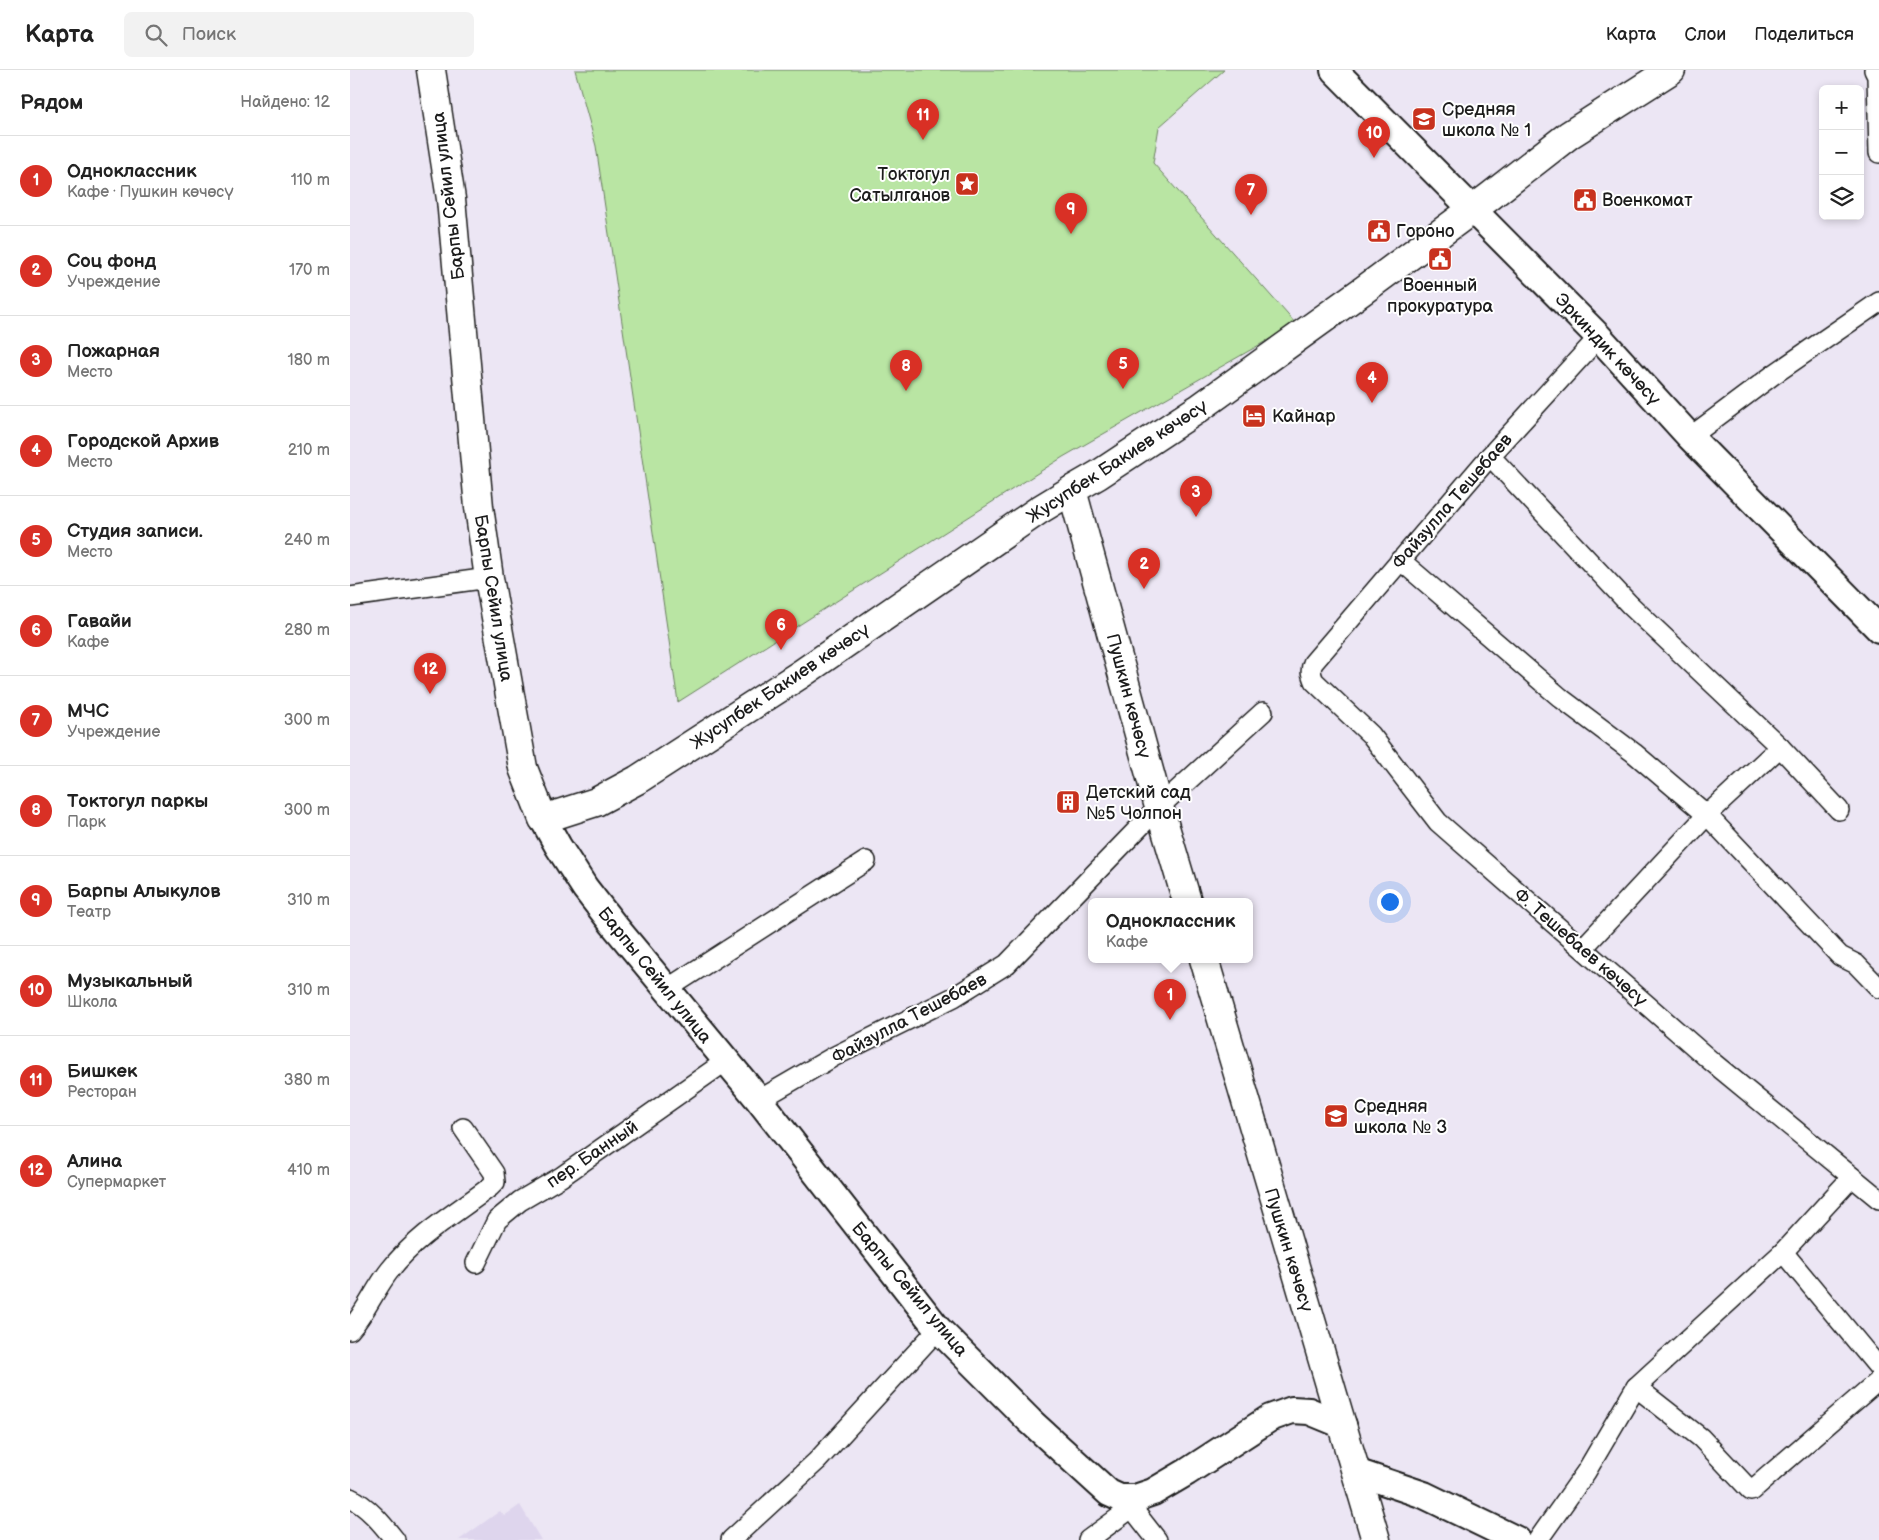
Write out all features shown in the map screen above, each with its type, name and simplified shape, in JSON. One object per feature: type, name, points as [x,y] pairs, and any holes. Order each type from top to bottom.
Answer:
[{"type":"main road","name":"Барпы Сейил улица","points":[[431,70],[451,199],[478,507],[488,578],[524,768],[543,819],[585,888],[758,1100],[938,1329],[1030,1421],[1108,1493],[1120,1498],[1135,1498],[1153,1492],[1270,1418],[1292,1410],[1309,1411],[1343,1426]]},
{"type":"main road","name":"Эркиндик көчөсү","points":[[1334,70],[1599,337],[1690,437],[1879,629]]},
{"type":"main road","name":"Жусупбек Бакиев көчөсү","points":[[543,819],[596,802],[637,780],[801,674],[1039,510],[1098,475],[1198,409],[1472,210],[1569,135],[1671,70]]},
{"type":"main road","name":"Пушкин көчөсү","points":[[1072,490],[1159,807],[1186,898]]},
{"type":"main road","name":"Пушкин көчөсү","points":[[1205,963],[1376,1540]]},
{"type":"main road","points":[[1356,1472],[1424,1495],[1517,1540]]},
{"type":"street","points":[[1874,70],[1878,76],[1879,153]]},
{"type":"street","points":[[1690,437],[1773,374],[1879,302]]},
{"type":"street","name":"Файзулла Тешебаев","points":[[1310,669],[1400,560],[1490,456],[1599,337]]},
{"type":"street","points":[[1490,456],[1630,605],[1780,748],[1839,810]]},
{"type":"street","points":[[1400,560],[1562,699],[1634,753],[1707,815],[1840,956],[1856,964],[1879,988]]},
{"type":"street","points":[[350,597],[488,578]]},
{"type":"street","name":"Ф. Тешебаев көчөсү","points":[[1310,669],[1314,681],[1371,735],[1438,822],[1711,1061],[1879,1199]]},
{"type":"street","name":"Файзулла Тешебаев","points":[[758,1100],[833,1057],[954,997],[1007,964],[1159,807],[1263,712]]},
{"type":"street","points":[[1583,948],[1707,815],[1780,748]]},
{"type":"street","points":[[667,990],[866,861]]},
{"type":"street","name":"пер. Банный","points":[[476,1264],[497,1220],[520,1201],[561,1178],[726,1061]]},
{"type":"street","points":[[350,1330],[358,1322],[390,1270],[411,1246],[490,1188],[495,1182],[494,1173],[463,1128]]},
{"type":"street","points":[[1538,1540],[1586,1472],[1636,1386],[1782,1252],[1852,1177]]},
{"type":"street","points":[[1782,1252],[1879,1368]]},
{"type":"street","points":[[731,1540],[817,1461],[938,1329]]},
{"type":"street","points":[[1636,1386],[1701,1438],[1751,1490],[1879,1380]]},
{"type":"street","points":[[1088,1540],[1153,1492]]},
{"type":"street","points":[[350,1498],[381,1523],[395,1540]]},
{"type":"street","points":[[1132,1508],[1157,1540]]},
{"type":"shaded area","points":[[520,1505],[541,1540],[459,1540],[500,1511],[504,1516]]},
{"type":"green space","points":[[575,70],[1224,70],[1159,127],[1153,163],[1296,324],[1063,457],[678,702],[596,146]]},
{"type":"place","name":"Средняя школа № 1","points":[[1424,119]]},
{"type":"place","name":"Бишкек","points":[[923,140]]},
{"type":"place","name":"Музыкальный","points":[[1374,158]]},
{"type":"place","name":"Токтогул Сатылганов","points":[[967,184]]},
{"type":"place","name":"Военкомат","points":[[1585,200]]},
{"type":"place","name":"МЧС","points":[[1251,215]]},
{"type":"place","name":"Гороно","points":[[1379,231]]},
{"type":"place","name":"Барпы Алыкулов","points":[[1071,234]]},
{"type":"place","name":"Военный прокуратура","points":[[1440,259]]},
{"type":"place","name":"Студия записи.","points":[[1123,389]]},
{"type":"place","name":"Токтогул паркы","points":[[906,391]]},
{"type":"place","name":"Городской Архив","points":[[1372,403]]},
{"type":"place","name":"Кайнар","points":[[1254,416]]},
{"type":"place","name":"Пожарная","points":[[1196,517]]},
{"type":"place","name":"Соц фонд","points":[[1144,589]]},
{"type":"place","name":"Гавайи","points":[[781,650]]},
{"type":"place","name":"Алина","points":[[430,694]]},
{"type":"place","name":"Детский сад №5 Чолпон","points":[[1068,802]]},
{"type":"place","name":"Одноклассник","points":[[1170,1020]]},
{"type":"place","name":"Средняя школа № 3","points":[[1336,1116]]}]
